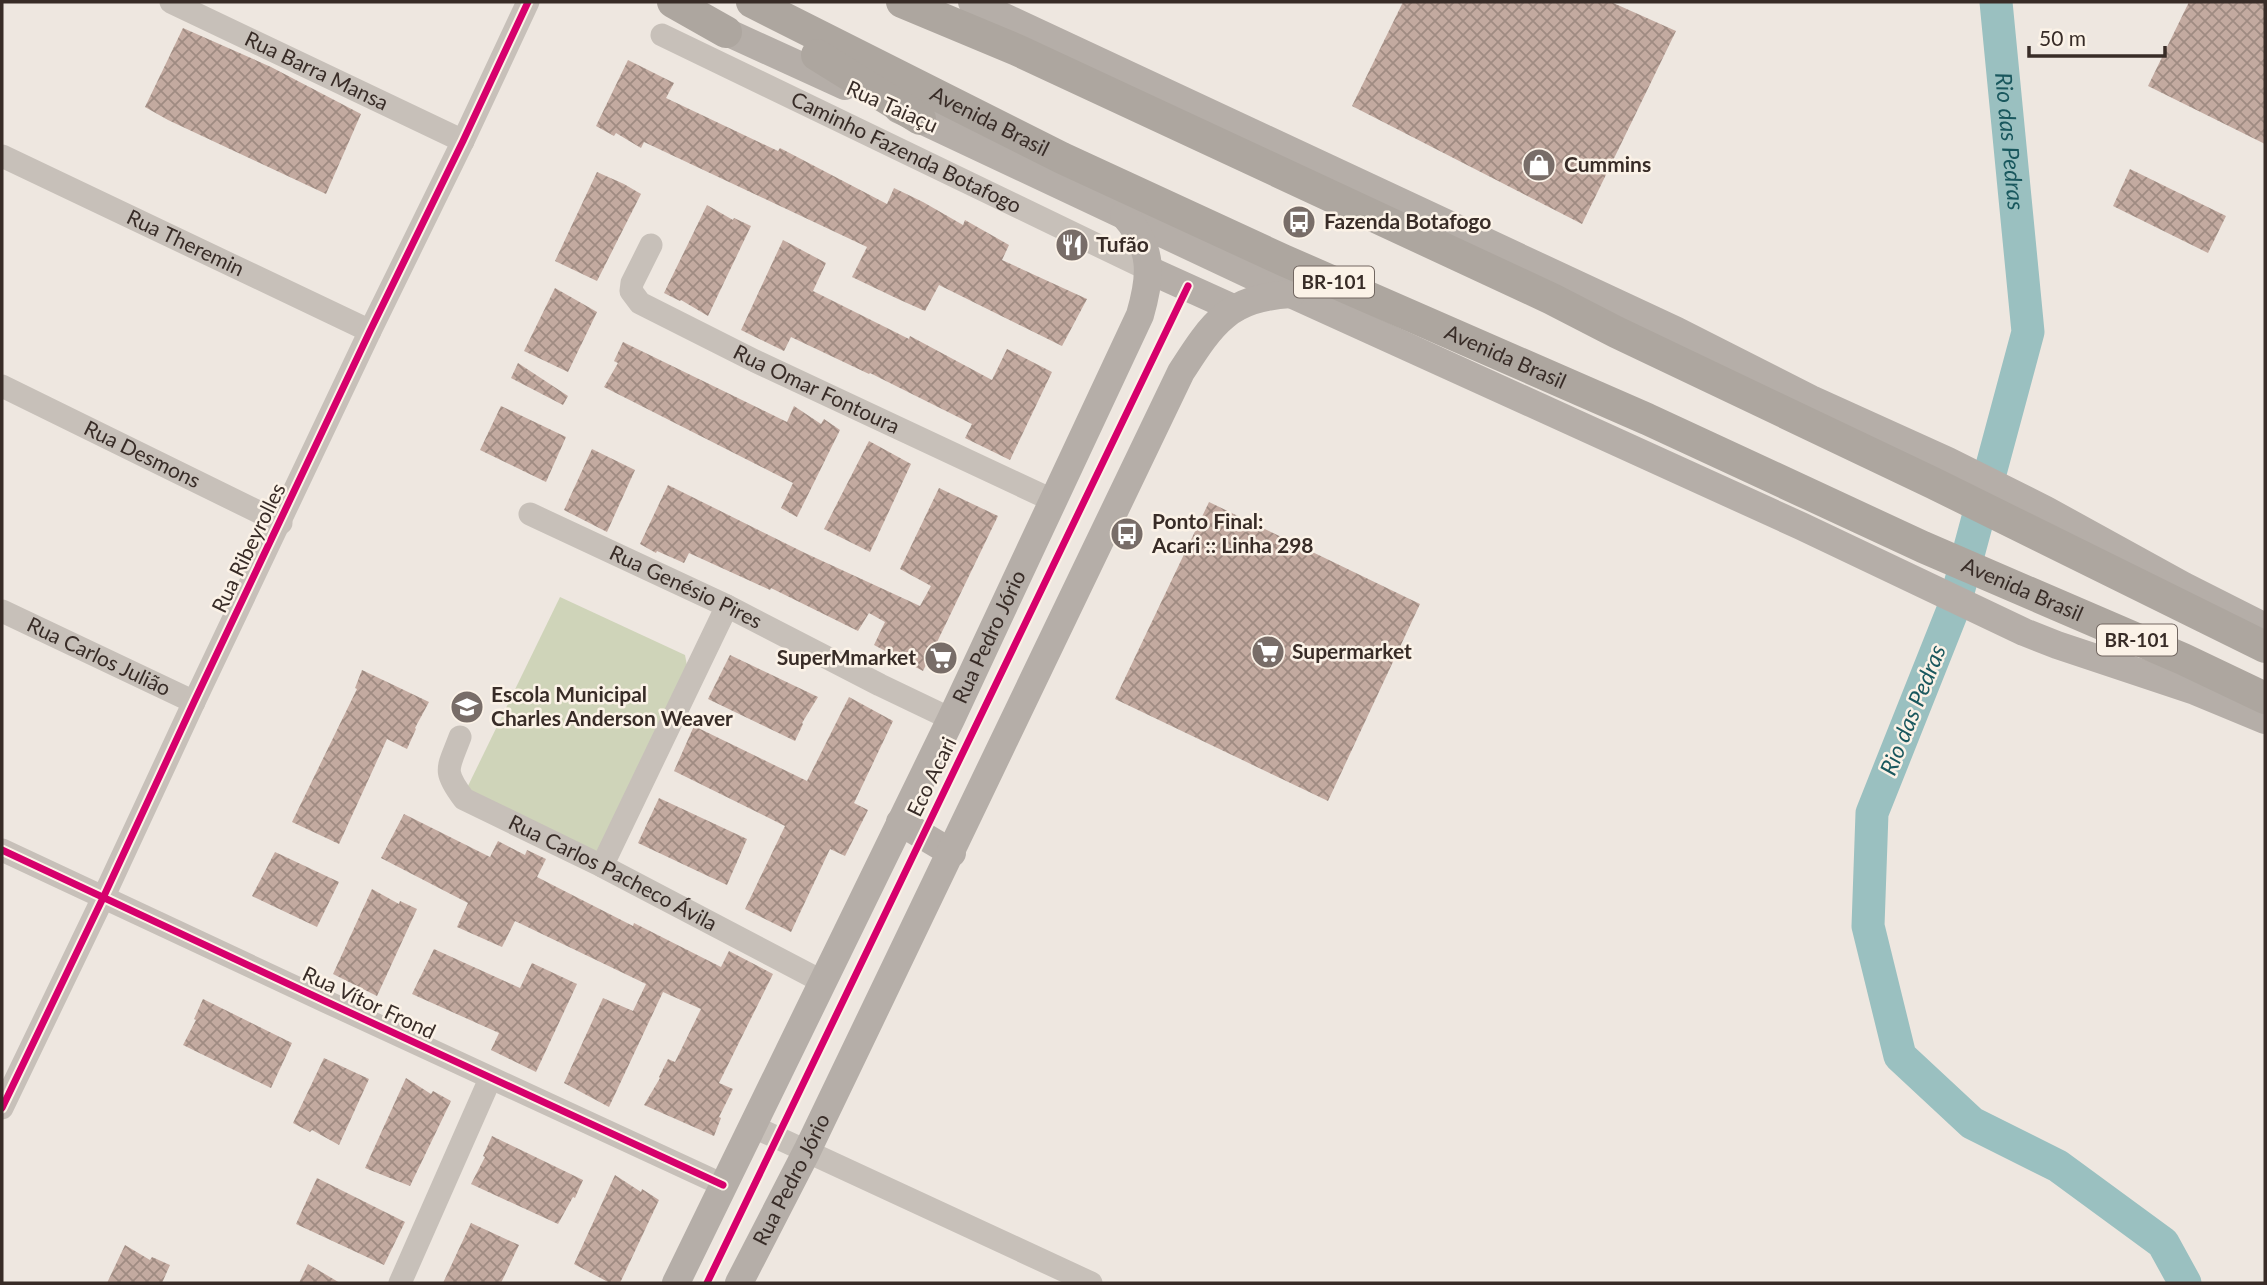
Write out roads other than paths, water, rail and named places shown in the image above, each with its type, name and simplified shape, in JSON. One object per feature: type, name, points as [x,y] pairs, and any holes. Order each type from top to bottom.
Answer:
[{"type":"highway","points":[[673,2],[725,17],[818,55],[920,119]]},
{"type":"highway","name":"Avenida Brasil","points":[[752,2],[1062,158],[1283,260],[1714,449],[1923,547],[2183,659],[2265,698]]},
{"type":"highway","name":"BR-101","points":[[902,2],[1017,50],[1552,299],[1616,332],[1940,472],[2040,521],[2265,647]]},
{"type":"main road","points":[[660,2],[725,17]]},
{"type":"main road","points":[[972,2],[1677,331],[1811,399],[1940,472]]},
{"type":"main road","name":"Rua Taiaçu","points":[[920,119],[1124,215]]},
{"type":"main road","name":"Rua Pedro Jório","points":[[677,1283],[951,719],[1140,315],[1149,270],[1144,247],[1134,227],[1124,215]]},
{"type":"main road","name":"Avenida Brasil","points":[[1124,215],[1789,520],[1994,619],[2057,645],[2142,672],[2265,720]]},
{"type":"main road","points":[[1149,270],[1233,308]]},
{"type":"main road","name":"Rua Pedro Jório","points":[[739,1283],[807,1151],[952,853],[1181,372],[1204,337],[1233,308],[1253,299],[1292,294]]},
{"type":"main road","points":[[2040,521],[2184,586],[2265,627]]},
{"type":"main road","points":[[900,822],[952,853]]},
{"type":"street","name":"Rua Barra Mansa","points":[[171,2],[463,141]]},
{"type":"street","name":"Rua Ribeyrolles","points":[[4,1096],[103,898],[528,2]]},
{"type":"street","name":"Caminho Fazenda Botafogo","points":[[662,35],[1149,270]]},
{"type":"street","name":"Rua Theremin","points":[[2,156],[370,331]]},
{"type":"street","name":"Rua Omar Fontoura","points":[[651,245],[632,283],[631,291],[640,303],[755,361],[1054,501]]},
{"type":"street","name":"Rua Desmons","points":[[2,386],[281,523]]},
{"type":"street","name":"Rua Genésio Pires","points":[[530,514],[727,606],[951,719]]},
{"type":"street","points":[[602,866],[727,606]]},
{"type":"street","name":"Rua Carlos Julião","points":[[2,611],[194,702]]},
{"type":"street","name":"Rua Carlos Pacheco Ávila","points":[[460,737],[447,771],[450,782],[464,799],[602,866],[823,982]]},
{"type":"street","name":"Rua Vítor Frond","points":[[2,850],[723,1185]]},
{"type":"street","points":[[400,1283],[490,1079]]},
{"type":"street","points":[[752,1126],[1091,1283]]},
{"type":"waterway","name":"Rio das Pedras","points":[[1996,2],[2028,332],[1954,607],[1872,813],[1868,926],[1900,1056],[1972,1123],[2058,1166],[2163,1243],[2185,1283]]},
{"type":"place","name":"Cummins","points":[[1539,165]]},
{"type":"place","name":"Fazenda Botafogo","points":[[1299,222]]},
{"type":"place","name":"Tufão","points":[[1072,245]]},
{"type":"place","name":"Ponto Final: Acari :: Linha 298","points":[[1127,534]]},
{"type":"place","name":"Supermarket","points":[[1268,652]]},
{"type":"place","name":"SuperMmarket","points":[[941,658]]},
{"type":"place","name":"Escola Municipal Charles Anderson Weaver","points":[[467,707]]}]
